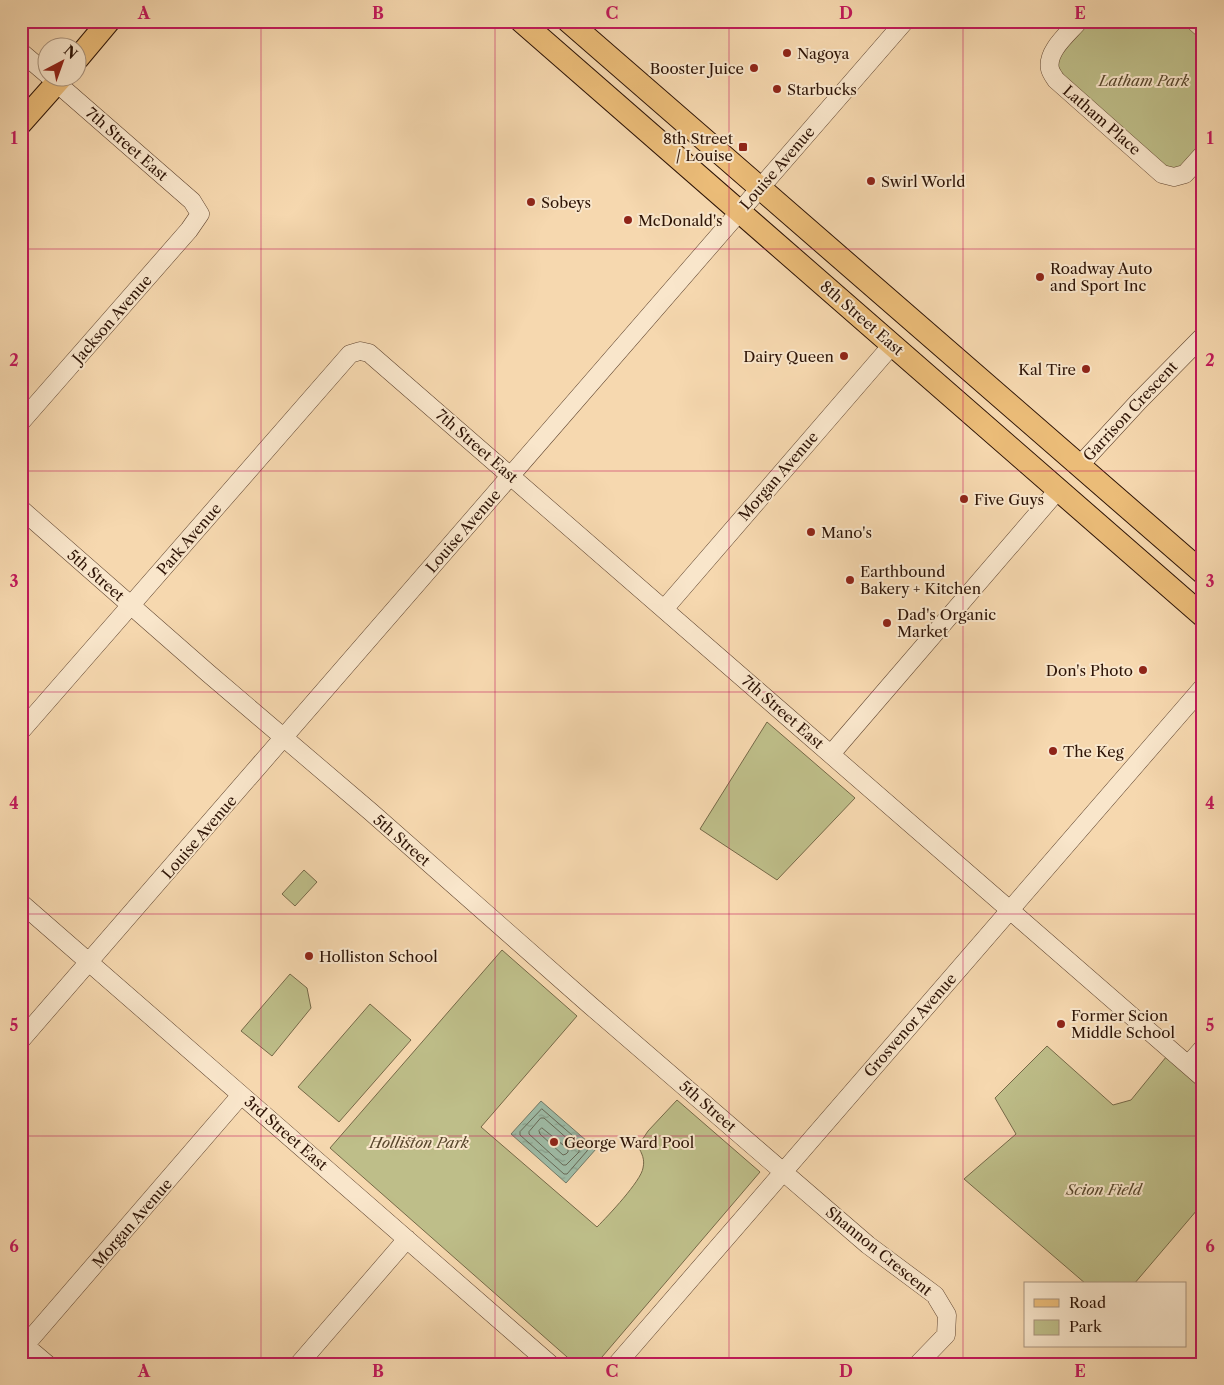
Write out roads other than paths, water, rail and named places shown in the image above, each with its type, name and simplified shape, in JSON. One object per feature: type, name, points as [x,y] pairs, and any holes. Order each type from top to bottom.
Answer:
[{"type":"main road","points":[[88,46],[109,21]]},
{"type":"main road","name":"8th Street East","points":[[521,21],[1203,616]]},
{"type":"main road","name":"8th Street East","points":[[568,21],[1203,574]]},
{"type":"main road","points":[[558,53],[593,59],[642,96],[669,110]]},
{"type":"main road","points":[[21,123],[47,88]]},
{"type":"main road","points":[[1058,490],[1065,482],[1070,480],[1081,483],[1155,532]]},
{"type":"street","name":"Louise Avenue","points":[[21,1040],[90,963],[510,475],[905,21]]},
{"type":"street","name":"Latham Place","points":[[1079,21],[1056,48],[1051,57],[1050,68],[1056,80],[1162,174],[1174,178],[1185,174],[1203,154]]},
{"type":"street","points":[[1194,21],[1203,29]]},
{"type":"street","name":"7th Street East","points":[[21,52],[38,65]]},
{"type":"street","name":"7th Street East","points":[[65,88],[192,201],[200,214]]},
{"type":"street","name":"Jackson Avenue","points":[[21,422],[189,230],[200,214]]},
{"type":"street","name":"Garrison Crescent","points":[[1079,466],[1138,401],[1203,336]]},
{"type":"street","name":"Morgan Avenue","points":[[665,608],[892,345]]},
{"type":"street","name":"7th Street East","points":[[360,351],[370,353],[1203,1078]]},
{"type":"street","name":"Park Avenue","points":[[21,731],[350,354],[360,351]]},
{"type":"street","points":[[830,754],[1058,490]]},
{"type":"street","name":"5th Street","points":[[21,509],[783,1171]]},
{"type":"street","name":"Grosvenor Avenue","points":[[617,1364],[1203,687]]},
{"type":"street","name":"3rd Street East","points":[[21,903],[550,1364]]},
{"type":"street","points":[[1188,1065],[1203,1048]]},
{"type":"street","name":"Morgan Avenue","points":[[23,1346],[241,1095]]},
{"type":"street","name":"Shannon Crescent","points":[[783,1171],[868,1245],[935,1295],[947,1315],[946,1335],[918,1364]]},
{"type":"street","points":[[299,1364],[407,1240]]},
{"type":"street","points":[[23,1346],[47,1364]]},
{"type":"water","name":"George Ward Pool","points":[[541,1101],[596,1149],[566,1183],[511,1134]]},
{"type":"place","name":"Nagoya","points":[[787,53]]},
{"type":"place","name":"Booster Juice","points":[[754,68]]},
{"type":"place","name":"Starbucks","points":[[777,89]]},
{"type":"place","name":"8th Street / Louise","points":[[743,147]]},
{"type":"place","name":"Swirl World","points":[[871,181]]},
{"type":"place","name":"Sobeys","points":[[531,202]]},
{"type":"place","name":"McDonald's","points":[[628,220]]},
{"type":"place","name":"Roadway Auto and Sport Inc","points":[[1040,277]]},
{"type":"place","name":"Dairy Queen","points":[[844,356]]},
{"type":"place","name":"Kal Tire","points":[[1086,369]]},
{"type":"place","name":"Five Guys","points":[[964,499]]},
{"type":"place","name":"Mano's","points":[[811,532]]},
{"type":"place","name":"Earthbound Bakery + Kitchen","points":[[850,580]]},
{"type":"place","name":"Dad's Organic Market","points":[[887,623]]},
{"type":"place","name":"Don's Photo","points":[[1143,670]]},
{"type":"place","name":"The Keg","points":[[1053,751]]},
{"type":"place","name":"Holliston School","points":[[309,956]]},
{"type":"place","name":"Former Scion Middle School","points":[[1061,1024]]},
{"type":"place","name":"George Ward Pool","points":[[554,1142]]},
{"type":"park label","name":"Latham Park","points":[[1144,80]]},
{"type":"park label","name":"Holliston Park","points":[[419,1142]]},
{"type":"park label","name":"Scion Field","points":[[1104,1189]]}]
